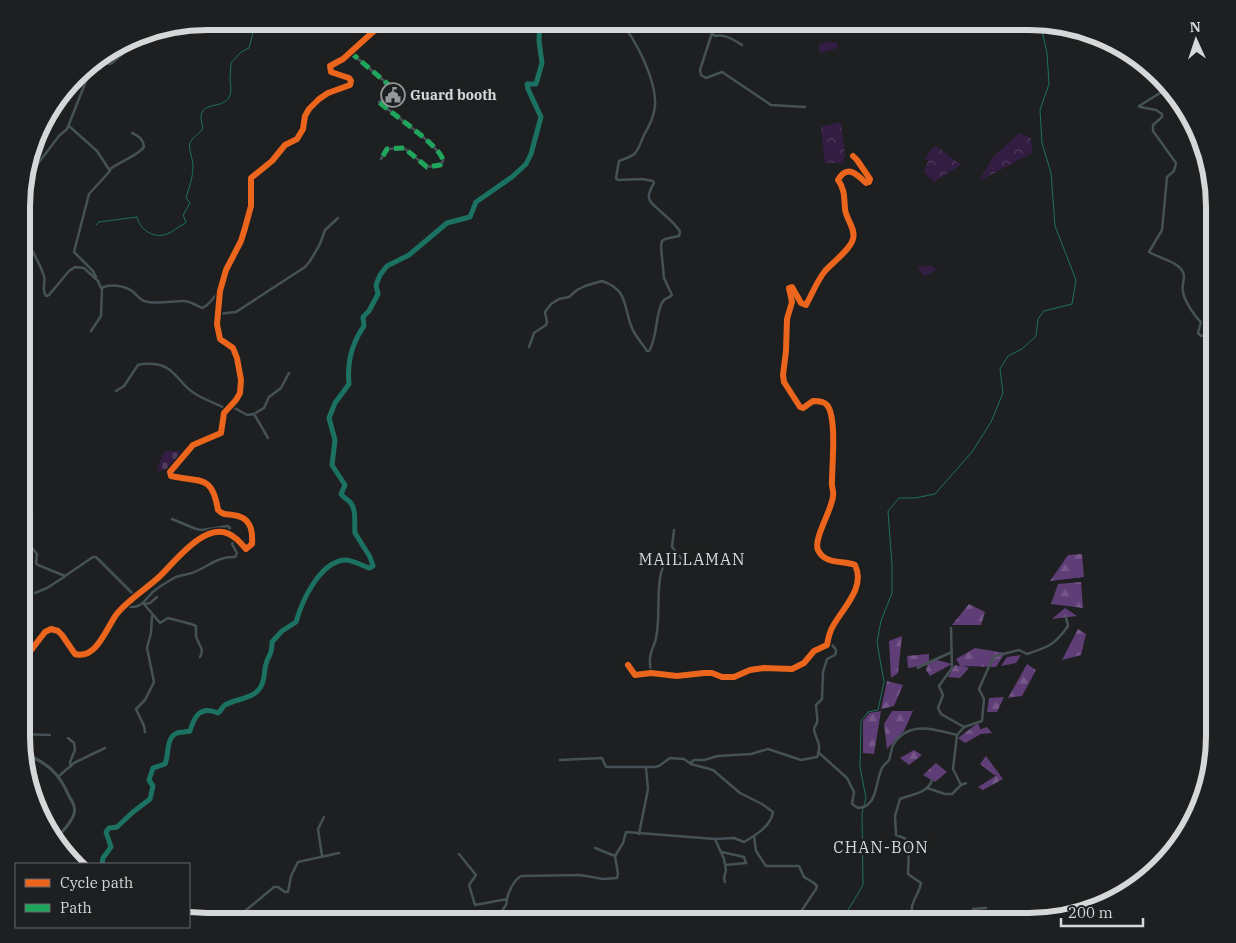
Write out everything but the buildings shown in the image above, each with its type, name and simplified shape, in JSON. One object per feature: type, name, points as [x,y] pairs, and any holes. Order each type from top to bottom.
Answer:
[{"type":"street","points":[[30,652],[45,632],[51,629],[58,631],[62,635],[75,654],[88,654],[103,637],[116,615],[199,538],[217,532],[227,533],[236,538],[246,549],[250,547],[253,535],[252,527],[242,518],[221,513],[218,510],[215,495],[205,482],[198,479],[171,476],[170,472],[193,445],[221,433],[224,413],[240,393],[241,380],[238,363],[233,348],[220,339],[218,335],[218,314],[220,291],[226,270],[241,241],[251,206],[251,178],[272,161],[285,145],[297,140],[303,129],[305,116],[319,99],[328,93],[350,85],[351,80],[349,78],[331,72],[330,66],[350,52],[375,30]]},
{"type":"street","points":[[529,347],[534,333],[546,325],[545,312],[551,304],[559,299],[569,297],[585,286],[602,281],[618,290],[624,297],[632,330],[647,351],[649,351],[654,342],[661,304],[672,295],[664,278],[661,247],[663,240],[679,236],[679,229],[673,220],[650,202],[648,197],[654,183],[653,181],[642,179],[618,180],[616,178],[619,161],[637,152],[650,124],[655,107],[648,68],[625,30]]},
{"type":"street","points":[[742,46],[732,38],[722,35],[715,36],[712,33],[700,70],[701,75],[706,78],[722,72],[771,105],[805,108]]},
{"type":"street","points":[[105,62],[112,63],[131,47]]},
{"type":"street","points":[[350,52],[389,85],[389,96],[379,102],[434,148],[443,158],[440,165],[427,167],[404,148],[387,149],[381,160]]},
{"type":"street","points":[[34,169],[69,126],[88,76]]},
{"type":"street","points":[[1163,91],[1139,106],[1156,110],[1162,114],[1162,117],[1153,125],[1153,131],[1176,163],[1174,171],[1167,177],[1162,230],[1149,252],[1182,270],[1184,277],[1182,292],[1196,318],[1201,322],[1199,335],[1206,335]]},
{"type":"street","points":[[69,126],[97,151],[109,170]]},
{"type":"street","points":[[91,331],[100,316],[102,288],[93,271],[74,252],[89,194],[108,175],[109,170],[144,147],[139,136],[132,133]]},
{"type":"street","points":[[827,645],[833,626],[854,593],[858,570],[856,565],[847,561],[830,561],[826,559],[818,551],[817,546],[817,540],[826,522],[833,496],[831,484],[832,420],[828,406],[823,402],[812,401],[803,408],[800,407],[784,382],[783,375],[787,319],[792,302],[789,288],[792,287],[801,303],[806,305],[824,272],[844,252],[853,239],[845,209],[846,203],[843,186],[838,180],[843,174],[852,171],[866,183],[870,179],[853,156]]},
{"type":"street","points":[[218,314],[236,312],[305,267],[320,244],[326,230],[338,218]]},
{"type":"street","points":[[30,249],[34,253],[44,275],[43,288],[46,296],[49,295],[69,270],[75,267],[84,268],[98,281]]},
{"type":"street","points":[[102,288],[117,286],[132,291],[144,300],[160,302],[184,300],[202,308],[220,291]]},
{"type":"street","points":[[116,391],[124,386],[138,365],[159,365],[173,371],[183,384],[194,393],[226,409]]},
{"type":"street","points":[[230,406],[248,416],[254,414],[264,408],[269,397],[281,388],[289,373]]},
{"type":"street","points":[[254,414],[268,438]]},
{"type":"street","points":[[172,519],[202,530],[228,526],[230,528],[227,533]]},
{"type":"street","points":[[651,673],[650,653],[656,641],[660,609],[661,582],[659,574],[664,565],[681,565],[682,560],[672,547],[674,530]]},
{"type":"street","points":[[144,604],[154,591],[176,576],[181,577],[202,570],[218,559],[237,556],[232,544],[236,538]]},
{"type":"street","points":[[30,550],[33,549],[37,554],[36,562],[38,565],[65,576]]},
{"type":"street","points":[[35,593],[48,588],[96,556],[136,597]]},
{"type":"street","points":[[126,606],[131,607],[150,603],[157,597]]},
{"type":"street","points":[[144,604],[160,623],[168,618],[196,626],[196,636],[202,648],[200,658]]},
{"type":"street","points":[[145,732],[136,708],[145,700],[154,682],[147,648],[151,633],[152,615]]},
{"type":"street","points":[[962,785],[953,769],[957,735],[964,726],[982,721],[984,699],[979,690],[990,664],[995,656],[1018,650],[1027,654],[1049,647],[1062,635],[1068,626],[1066,617]]},
{"type":"street","points":[[951,628],[952,668],[939,686],[943,695],[938,708],[941,714],[964,726]]},
{"type":"street","points":[[628,665],[635,675],[651,673],[677,676],[712,673],[722,677],[734,677],[750,670],[764,668],[792,670],[804,663],[814,651],[827,645],[832,645],[836,649],[835,655],[827,659],[823,672],[822,699],[816,705],[817,722],[814,726],[814,732],[819,740],[817,757],[801,760],[791,755],[768,750],[751,754],[718,756],[704,760],[694,760],[690,763]]},
{"type":"street","points":[[918,668],[952,652]]},
{"type":"street","points":[[818,752],[847,778],[854,792],[852,804],[857,808],[862,808],[868,806],[872,801],[882,767],[888,761],[893,746],[905,732],[924,728],[957,735]]},
{"type":"street","points":[[30,734],[50,735]]},
{"type":"street","points":[[68,738],[74,743],[70,762],[71,766]]},
{"type":"street","points":[[59,776],[71,766],[105,748]]},
{"type":"street","points":[[32,757],[44,762],[59,776],[74,808],[74,814],[68,826],[60,835]]},
{"type":"street","points":[[500,913],[505,908],[517,878],[525,875],[580,875],[614,879],[618,877],[615,856],[623,843],[626,832],[715,839],[734,838],[744,842],[754,836],[770,821],[773,812],[740,793],[713,770],[690,763],[684,759],[670,758],[659,766],[646,768],[606,767],[602,758],[560,760]]},
{"type":"street","points":[[639,834],[648,789],[646,768]]},
{"type":"street","points":[[912,913],[912,902],[921,883],[908,874],[909,843],[904,838],[896,835],[894,824],[900,799],[923,792],[932,780]]},
{"type":"street","points":[[927,788],[945,794],[952,794],[966,783]]},
{"type":"street","points":[[322,856],[318,829],[324,817]]},
{"type":"street","points":[[754,836],[756,851],[766,866],[799,866],[804,877],[817,886],[800,913]]},
{"type":"street","points":[[715,839],[722,852],[726,870],[725,882]]},
{"type":"street","points":[[595,848],[615,856]]},
{"type":"street","points":[[722,852],[744,857],[746,863],[725,865]]},
{"type":"street","points":[[243,913],[275,886],[284,892],[288,892],[291,876],[298,862],[338,853]]},
{"type":"street","points":[[459,854],[476,875],[469,885],[475,904],[507,899]]},
{"type":"street","points":[[972,913],[974,907],[986,908]]},
{"type":"green space","points":[[836,42],[838,48],[820,53],[818,44]]},
{"type":"green space","points":[[841,122],[845,154],[843,163],[825,163],[821,127]]},
{"type":"green space","points":[[1020,133],[1031,138],[1032,153],[979,181],[993,157]]},
{"type":"green space","points":[[935,145],[961,165],[934,182],[924,172],[928,161],[925,158]]},
{"type":"green space","points":[[930,265],[937,270],[924,276],[917,268]]},
{"type":"green space","points":[[165,451],[179,451],[182,454],[168,469],[156,472],[162,456]]},
{"type":"green space","points":[[1082,554],[1084,577],[1050,581],[1068,555]]},
{"type":"green space","points":[[1081,582],[1083,608],[1051,604],[1058,584]]},
{"type":"green space","points":[[969,604],[985,612],[981,625],[952,625]]},
{"type":"green space","points":[[1065,608],[1077,616],[1052,619]]},
{"type":"green space","points":[[1078,629],[1086,634],[1081,655],[1062,660]]},
{"type":"green space","points":[[902,636],[898,673],[891,678],[889,641]]},
{"type":"green space","points":[[975,648],[1005,653],[996,667],[964,666],[969,668],[960,678],[948,677],[955,665],[960,666],[956,659]]},
{"type":"green space","points":[[929,654],[929,664],[933,659],[952,664],[930,676],[926,670],[928,665],[908,668],[907,656]]},
{"type":"green space","points":[[1021,655],[1016,663],[1001,666],[1007,657]]},
{"type":"green space","points":[[1027,664],[1036,670],[1022,696],[1008,698]]},
{"type":"green space","points":[[887,681],[903,685],[894,706],[881,709]]},
{"type":"green space","points":[[1004,697],[997,712],[987,712],[989,698]]},
{"type":"green space","points":[[881,711],[874,754],[863,753],[863,721],[869,713]]},
{"type":"green space","points":[[892,711],[913,711],[904,731],[887,749],[884,724]]},
{"type":"green space","points":[[978,723],[981,731],[981,729],[987,727],[992,733],[981,734],[965,743],[958,738]]},
{"type":"green space","points":[[914,750],[922,755],[909,765],[900,758]]},
{"type":"green space","points":[[986,756],[1003,779],[983,790],[978,787],[997,775],[994,775],[980,764]]},
{"type":"green space","points":[[936,763],[947,772],[935,782],[923,775]]},
{"type":"waterway","points":[[96,225],[99,222],[137,217],[141,226],[148,232],[162,235],[171,232],[186,222],[183,215],[190,203],[186,198],[193,170],[190,143],[203,128],[202,112],[210,106],[227,100],[230,95],[231,63],[241,52],[249,48],[253,30]]},
{"type":"waterway","points":[[102,863],[103,858],[111,847],[106,832],[109,828],[117,827],[150,799],[153,786],[149,780],[153,768],[165,764],[169,742],[173,735],[190,731],[196,717],[202,711],[207,710],[218,713],[225,705],[256,693],[264,679],[272,642],[282,631],[296,622],[307,594],[319,575],[327,568],[344,560],[370,568],[373,566],[370,557],[355,533],[352,505],[341,494],[345,485],[332,465],[335,440],[329,418],[335,403],[349,384],[351,354],[356,339],[364,326],[363,317],[369,311],[378,294],[376,285],[380,275],[387,266],[409,255],[447,223],[470,217],[476,202],[512,177],[526,164],[531,154],[541,117],[527,84],[536,84],[542,63],[540,30]]},
{"type":"waterway","points":[[864,805],[866,798],[860,767],[861,721],[868,712],[878,710],[884,682],[877,642],[881,621],[892,593],[888,511],[899,498],[915,498],[935,494],[972,452],[991,422],[1003,393],[1000,369],[1008,356],[1022,349],[1036,336],[1038,319],[1044,311],[1072,304],[1076,280],[1055,226],[1051,173],[1042,143],[1040,110],[1049,84],[1047,53],[1042,30]]},
{"type":"waterway","points":[[846,913],[863,885],[863,809]]},
{"type":"marked path","points":[[350,52],[389,85],[389,96],[379,102],[426,139],[443,161],[440,165],[427,167],[404,148],[387,149],[381,159]]},
{"type":"cycle path","points":[[30,652],[45,632],[51,629],[58,631],[62,635],[75,654],[82,655],[89,652],[100,642],[116,615],[130,600],[159,577],[190,546],[210,534],[219,532],[229,534],[246,549],[252,544],[252,533],[247,521],[239,516],[223,514],[218,510],[212,490],[208,485],[197,480],[171,476],[170,472],[193,445],[221,433],[224,413],[240,393],[241,380],[237,358],[233,348],[220,339],[217,324],[220,291],[226,270],[241,241],[251,206],[251,178],[272,161],[285,145],[297,139],[303,129],[305,116],[319,99],[328,93],[350,85],[351,81],[349,78],[331,72],[330,66],[343,59],[375,30]]},
{"type":"cycle path","points":[[628,665],[635,675],[651,673],[677,676],[712,673],[722,677],[734,677],[750,670],[764,668],[792,669],[804,663],[814,651],[827,645],[832,628],[856,589],[858,573],[855,565],[825,558],[821,555],[817,545],[833,494],[833,430],[830,411],[826,404],[818,401],[813,401],[803,408],[800,407],[784,382],[783,375],[787,319],[792,302],[789,288],[792,287],[801,303],[806,305],[822,275],[845,252],[853,239],[854,235],[846,213],[843,190],[838,180],[845,172],[856,174],[866,183],[870,179],[853,156]]},
{"type":"place","name":"Guard booth","points":[[393,95]]},
{"type":"district","name":"MAILLAMAN","points":[[692,559]]},
{"type":"district","name":"CHAN-BON","points":[[881,847]]}]
